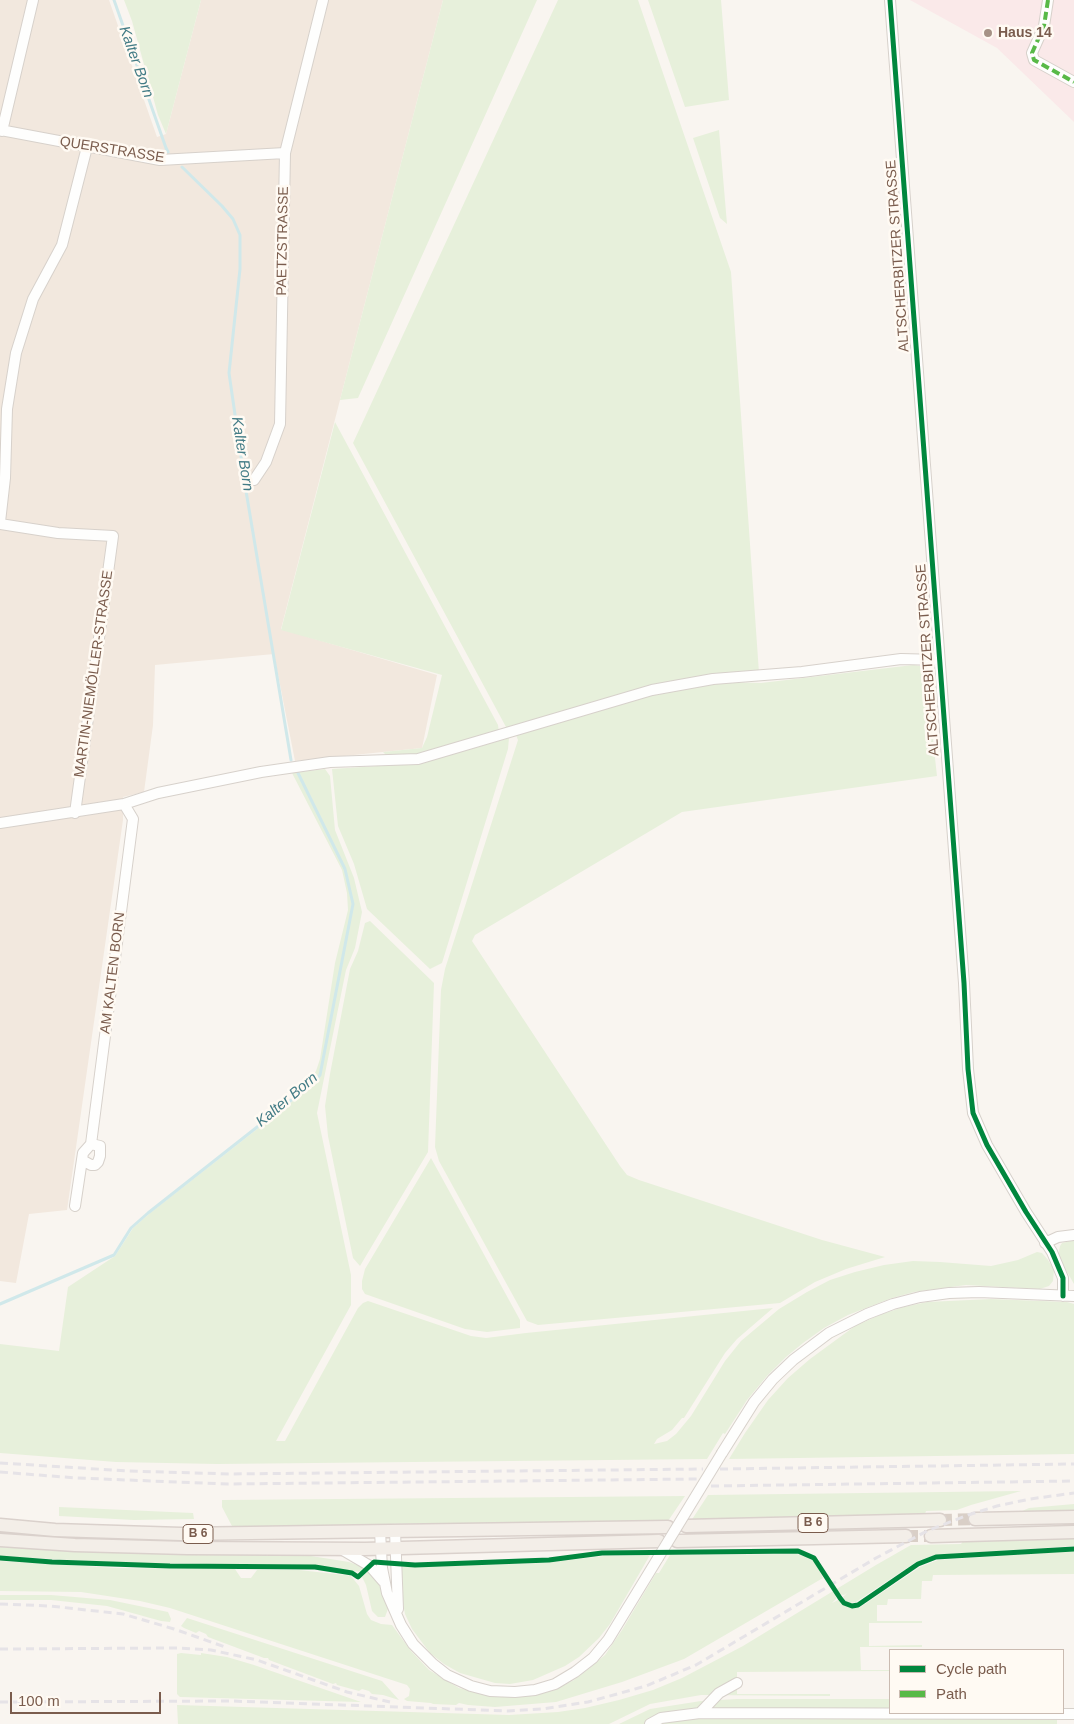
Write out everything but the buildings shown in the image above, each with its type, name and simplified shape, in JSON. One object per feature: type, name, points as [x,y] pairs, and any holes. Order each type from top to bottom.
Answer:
[{"type":"main road","points":[[975,1519],[1074,1517]]},
{"type":"main road","name":"B 6","points":[[686,1526],[940,1520]]},
{"type":"main road","name":"B 6","points":[[0,1525],[55,1530],[181,1534],[668,1527]]},
{"type":"main road","points":[[931,1536],[1074,1532]]},
{"type":"main road","name":"B 6","points":[[677,1540],[906,1536]]},
{"type":"main road","name":"B 6","points":[[0,1540],[75,1545],[187,1548],[340,1549],[659,1541]]},
{"type":"street","points":[[1,131],[33,0]]},
{"type":"street","name":"PAETZSTRASSE","points":[[254,480],[266,462],[280,424],[285,153],[323,0]]},
{"type":"street","name":"ALTSCHERBITZER STRASSE","points":[[890,0],[964,983],[968,1069],[974,1113],[987,1144],[1052,1252],[1063,1278],[1063,1296]]},
{"type":"street","points":[[1048,0],[1044,26],[1032,53],[1034,60],[1074,82]]},
{"type":"street","name":"QUERSTRASSE","points":[[1,131],[160,160],[285,153]]},
{"type":"street","points":[[0,523],[5,478],[7,409],[16,353],[33,298],[62,245],[87,147]]},
{"type":"street","name":"MARTIN-NIEMÖLLER-STRASSE","points":[[0,523],[58,532],[113,536],[75,812]]},
{"type":"street","points":[[0,823],[124,804],[158,793],[261,772],[330,762],[418,759],[652,690],[712,679],[802,672],[902,659],[939,660]]},
{"type":"street","name":"AM KALTEN BORN","points":[[75,1206],[82,1152],[91,1144],[133,819],[124,804]]},
{"type":"street","name":"AM KALTEN BORN","points":[[82,1160],[91,1165],[95,1165],[98,1162],[100,1146],[91,1144]]},
{"type":"street","points":[[1045,1243],[1058,1236],[1074,1235]]},
{"type":"street","points":[[380,1531],[382,1568],[387,1593],[398,1618],[413,1644],[433,1664],[447,1675],[471,1686],[490,1691],[514,1692],[535,1690],[555,1684],[576,1672],[593,1658],[608,1640],[754,1402],[793,1360],[829,1333],[866,1314],[920,1297],[949,1293],[986,1292],[1074,1296]]},
{"type":"street","points":[[396,1531],[396,1597],[398,1618]]},
{"type":"street","points":[[340,1549],[370,1566],[385,1582]]},
{"type":"street","points":[[700,1713],[719,1692],[737,1683]]},
{"type":"street","points":[[650,1724],[661,1718],[700,1713],[889,1714]]},
{"type":"shaded area","points":[[0,0],[109,0],[157,137],[166,134],[201,0],[443,0],[281,629],[437,675],[422,748],[295,761],[274,654],[155,665],[153,725],[144,792],[123,797],[123,820],[67,1210],[29,1214],[16,1283],[0,1281]]},
{"type":"shaded area","points":[[910,0],[1074,0],[1074,122],[997,48]]},
{"type":"green space","points":[[124,0],[201,0],[166,134],[158,115],[132,21]]},
{"type":"green space","points":[[443,0],[537,0],[358,398],[340,400]]},
{"type":"green space","points":[[558,0],[638,0],[731,272],[759,673],[712,676],[510,729],[506,727],[353,443]]},
{"type":"green space","points":[[648,0],[721,0],[729,100],[685,107]]},
{"type":"green space","points":[[719,130],[727,224],[720,218],[693,138]]},
{"type":"green space","points":[[335,422],[498,725],[499,732],[422,754],[387,756],[383,752],[422,748],[427,737],[442,675],[281,630]]},
{"type":"green space","points":[[913,665],[926,667],[933,672],[936,681],[926,677],[937,776],[682,812],[475,935],[472,941],[627,1175],[822,1240],[885,1257],[846,1269],[815,1282],[780,1303],[538,1325],[527,1321],[439,1161],[435,1147],[441,990],[445,969],[518,740],[516,735],[649,696],[724,682],[761,683]]},
{"type":"green space","points":[[509,738],[508,749],[442,963],[430,969],[367,909],[354,864],[338,826],[332,769],[423,763]]},
{"type":"green space","points":[[325,769],[330,776],[335,830],[354,878],[362,912],[355,948],[346,970],[317,1113],[351,1275],[351,1305],[276,1441],[285,1441],[358,1308],[368,1301],[471,1336],[486,1338],[773,1308],[737,1339],[725,1353],[684,1418],[672,1430],[657,1439],[654,1444],[667,1441],[676,1434],[691,1416],[725,1361],[741,1341],[779,1309],[830,1280],[884,1265],[913,1261],[991,1266],[1018,1260],[1037,1252],[1042,1253],[1054,1270],[1053,1281],[1049,1286],[1040,1289],[966,1285],[914,1292],[892,1298],[848,1315],[824,1328],[803,1343],[767,1376],[747,1400],[725,1434],[723,1433],[707,1459],[217,1464],[116,1462],[0,1453],[0,1344],[59,1351],[68,1287],[115,1256],[133,1228],[150,1213],[317,1082],[309,1081],[316,1071],[320,1059],[335,963],[348,910],[347,893],[342,870],[292,773]]},
{"type":"green space","points":[[370,921],[434,983],[428,1152],[360,1266],[353,1258],[328,1136],[325,1106],[350,969],[358,951],[365,923]]},
{"type":"green space","points":[[431,1158],[520,1320],[520,1328],[487,1332],[465,1329],[365,1294],[362,1289],[365,1269]]},
{"type":"green space","points":[[1074,1240],[1074,1284],[1058,1256],[1062,1243]]},
{"type":"green space","points":[[991,1299],[1067,1302],[1074,1304],[1074,1454],[729,1459],[768,1400],[788,1378],[810,1359],[855,1326],[882,1314],[927,1302]]},
{"type":"green space","points":[[1021,1491],[957,1510],[926,1511],[925,1514],[691,1521],[708,1495]]},
{"type":"green space","points":[[685,1496],[668,1521],[387,1524],[299,1528],[233,1528],[222,1507],[222,1500]]},
{"type":"green space","points":[[1074,1504],[1074,1512],[1020,1512],[1029,1508]]},
{"type":"green space","points":[[59,1507],[193,1513],[194,1519],[134,1520],[59,1516]]},
{"type":"green space","points":[[1074,1537],[1074,1546],[935,1555],[916,1562],[856,1602],[850,1603],[846,1601],[843,1597],[847,1593],[844,1595],[837,1594],[836,1599],[832,1603],[838,1600],[850,1608],[859,1608],[920,1567],[938,1560],[1074,1551],[1074,1574],[933,1575],[932,1581],[922,1581],[921,1599],[888,1599],[887,1605],[877,1605],[877,1621],[922,1621],[922,1623],[869,1623],[869,1646],[922,1645],[922,1647],[860,1647],[861,1670],[889,1671],[737,1672],[737,1694],[830,1694],[830,1696],[701,1695],[650,1704],[609,1724],[178,1724],[177,1705],[509,1715],[558,1712],[585,1708],[653,1690],[682,1678],[743,1646],[911,1545],[961,1544],[963,1541]]},
{"type":"green space","points":[[0,1547],[101,1552],[311,1556],[349,1562],[363,1567],[361,1572],[307,1565],[128,1563],[32,1558],[0,1556]]},
{"type":"green space","points":[[797,1554],[815,1562],[823,1578],[684,1659],[622,1682],[556,1702],[495,1707],[459,1703],[456,1705],[407,1701],[404,1699],[409,1696],[410,1689],[407,1685],[170,1608],[140,1601],[81,1592],[0,1591],[0,1561],[117,1568],[235,1569],[241,1578],[251,1578],[257,1570],[299,1570],[351,1576],[359,1586],[367,1614],[371,1620],[381,1624],[392,1625],[411,1651],[429,1670],[459,1688],[479,1693],[513,1697],[554,1690],[574,1680],[605,1655],[656,1573],[659,1573],[670,1555]]},
{"type":"green space","points":[[650,1555],[610,1624],[599,1638],[579,1657],[565,1666],[533,1680],[510,1684],[495,1683],[460,1673],[430,1653],[412,1629],[405,1614],[402,1598],[402,1567],[544,1563],[604,1556]]},
{"type":"green space","points":[[368,1571],[382,1590],[388,1609],[385,1617],[378,1617],[372,1611],[366,1585],[362,1577]]},
{"type":"green space","points":[[0,1595],[51,1595],[110,1600],[168,1612],[171,1619],[170,1622],[161,1621],[107,1606],[51,1600],[0,1600]]},
{"type":"green space","points":[[187,1618],[382,1681],[399,1700],[372,1694],[362,1689],[359,1691],[337,1685],[336,1683],[333,1684],[208,1637],[199,1631],[196,1633],[181,1626]]},
{"type":"green space","points":[[201,1653],[227,1657],[361,1702],[180,1697],[177,1694],[177,1654],[201,1655]]},
{"type":"green space","points":[[737,1699],[889,1699],[889,1714],[1057,1714],[1057,1724],[619,1724],[650,1709],[701,1701]]},
{"type":"waterway","name":"Kalter Born","points":[[114,0],[168,152]]},
{"type":"waterway","name":"Kalter Born","points":[[182,167],[222,206],[233,219],[240,235],[240,269],[229,373],[246,491],[291,760]]},
{"type":"waterway","name":"Kalter Born","points":[[0,1304],[114,1255],[131,1228],[148,1213],[313,1083],[320,1075],[353,904],[345,869],[298,773]]},
{"type":"tunnel","points":[[940,1520],[975,1519]]},
{"type":"tunnel","points":[[906,1536],[931,1536]]},
{"type":"railway","points":[[0,1463],[129,1471],[229,1474],[703,1469]]},
{"type":"railway","points":[[720,1469],[1074,1464]]},
{"type":"railway","points":[[0,1472],[77,1478],[228,1484],[697,1479]]},
{"type":"railway","points":[[711,1486],[1074,1481]]},
{"type":"railway","points":[[0,1702],[231,1701],[508,1711],[542,1709],[588,1702],[646,1686],[696,1665],[876,1558],[927,1531],[997,1506],[1074,1493]]},
{"type":"railway","points":[[0,1604],[50,1606],[123,1614],[228,1648]]},
{"type":"railway","points":[[0,1649],[177,1648],[211,1650],[257,1660],[347,1692],[390,1702]]},
{"type":"marked path","points":[[1048,0],[1044,26],[1032,53],[1034,60],[1074,82]]},
{"type":"cycle path","points":[[890,0],[964,983],[968,1069],[973,1113],[987,1145],[1052,1252],[1063,1278],[1063,1296]]},
{"type":"cycle path","points":[[0,1558],[52,1562],[170,1566],[315,1567],[352,1573],[358,1577],[374,1562],[415,1565],[549,1560],[602,1553],[798,1551],[814,1558],[840,1598],[844,1603],[852,1606],[858,1605],[918,1564],[936,1557],[1074,1549]]},
{"type":"place","name":"Haus 14","points":[[988,33]]}]
